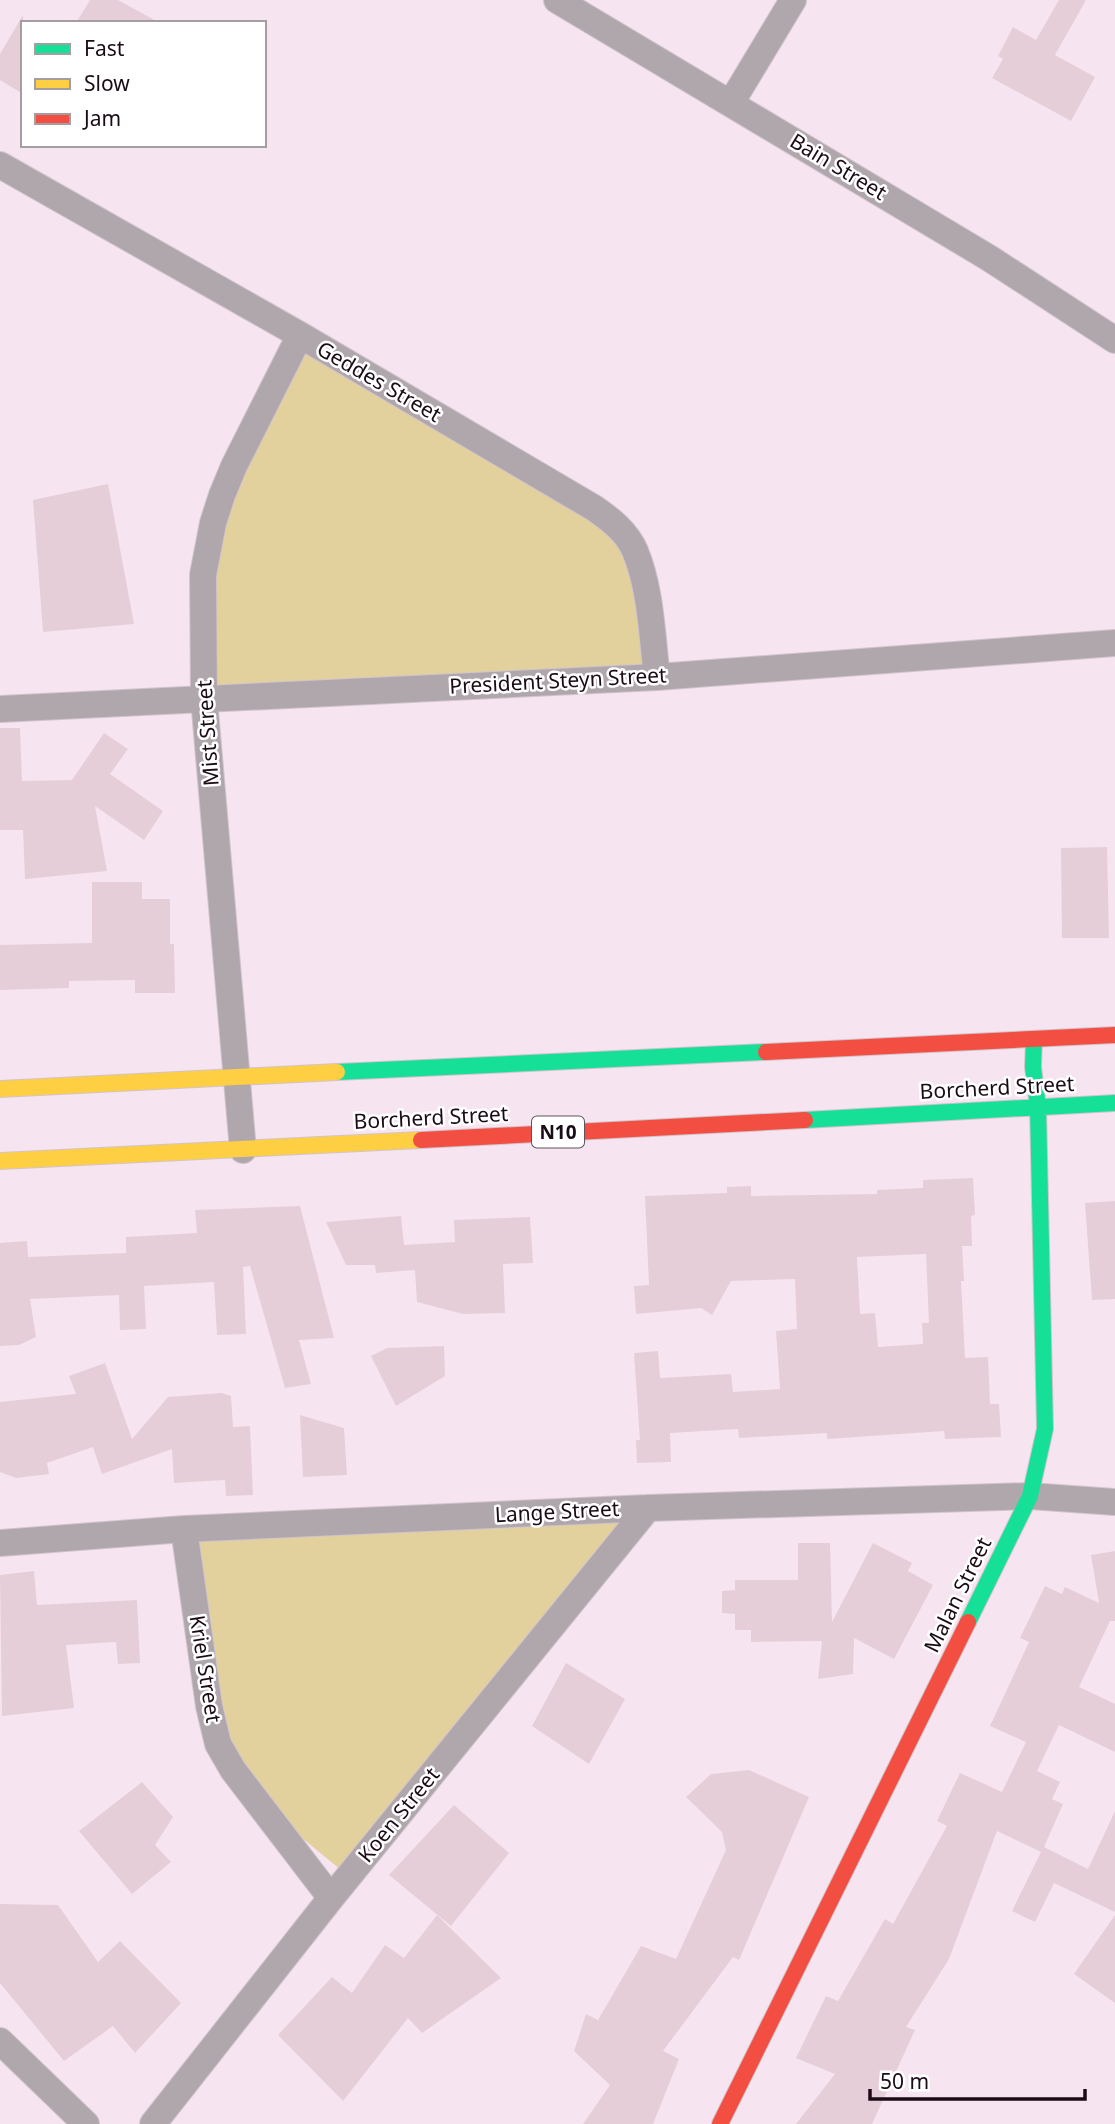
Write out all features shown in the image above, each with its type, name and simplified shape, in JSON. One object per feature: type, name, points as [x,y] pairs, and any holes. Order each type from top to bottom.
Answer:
[{"type":"main road","points":[[0,1089],[235,1075],[1115,1035]]},
{"type":"main road","name":"Malan Street","points":[[720,2124],[1030,1496],[1040,1456],[1046,1410],[1034,1039]]},
{"type":"main road","name":"Borcherd Street","points":[[0,1161],[1115,1103]]},
{"type":"street","name":"Bain Street","points":[[557,0],[989,258],[1115,340]]},
{"type":"street","points":[[732,103],[793,0]]},
{"type":"street","name":"Geddes Street","points":[[0,165],[300,335],[612,521],[635,551],[646,595],[657,677]]},
{"type":"street","name":"Mist Street","points":[[243,1150],[204,699],[203,575],[213,523],[234,466],[300,335]]},
{"type":"street","name":"President Steyn Street","points":[[0,709],[657,677],[1115,643]]},
{"type":"street","name":"Lange Street","points":[[0,1543],[184,1529],[648,1508],[1030,1496],[1115,1502]]},
{"type":"street","name":"Koen Street","points":[[153,2124],[331,1899],[648,1508]]},
{"type":"street","name":"Kriel Street","points":[[184,1529],[209,1706],[218,1744],[233,1770],[331,1899]]},
{"type":"street","points":[[0,2040],[86,2124]]},
{"type":"shaded area","points":[[310,341],[635,538],[646,672],[214,694],[208,579],[222,514]]},
{"type":"shaded area","points":[[639,1513],[352,1879],[235,1783],[193,1539]]},
{"type":"building","points":[[90,0],[118,0],[156,21],[77,21]]},
{"type":"building","points":[[1059,0],[1086,0],[1055,55],[1095,77],[1071,121],[992,78],[1003,59],[998,56],[1013,27],[1036,40]]},
{"type":"building","points":[[23,15],[21,93],[0,80],[0,54]]},
{"type":"building","points":[[108,484],[134,624],[43,632],[33,500]]},
{"type":"building","points":[[0,728],[20,728],[22,781],[72,780],[104,733],[128,749],[110,774],[163,811],[144,840],[95,806],[107,871],[25,879],[23,830],[0,830]]},
{"type":"building","points":[[1107,847],[1109,938],[1062,938],[1061,848]]},
{"type":"building","points":[[92,882],[142,882],[142,899],[170,899],[170,944],[174,944],[175,993],[135,993],[135,980],[69,981],[69,988],[0,990],[0,945],[92,943]]},
{"type":"building","points":[[973,1178],[975,1215],[971,1216],[972,1246],[962,1246],[965,1358],[988,1357],[990,1404],[999,1404],[1001,1437],[945,1439],[944,1431],[827,1439],[827,1433],[739,1438],[738,1429],[670,1433],[671,1462],[637,1463],[636,1440],[640,1440],[634,1353],[658,1351],[660,1378],[731,1374],[733,1392],[780,1389],[776,1331],[797,1329],[795,1279],[731,1281],[712,1315],[701,1308],[636,1314],[634,1286],[649,1285],[645,1196],[727,1193],[727,1187],[751,1186],[751,1196],[877,1194],[877,1190],[923,1188],[923,1180]],"holes":[[[926,1254],[929,1323],[922,1323],[923,1344],[878,1347],[875,1313],[860,1314],[857,1257]]]},
{"type":"building","points":[[1115,1201],[1115,1299],[1092,1300],[1085,1203]]},
{"type":"building","points":[[300,1206],[334,1338],[299,1340],[311,1384],[285,1388],[250,1266],[243,1267],[246,1334],[217,1335],[214,1282],[144,1286],[146,1329],[120,1330],[119,1295],[30,1299],[36,1337],[19,1345],[0,1346],[0,1243],[27,1241],[28,1257],[126,1253],[126,1237],[197,1233],[195,1210]]},
{"type":"building","points":[[401,1216],[404,1245],[455,1242],[454,1220],[530,1217],[533,1263],[503,1264],[505,1313],[463,1314],[417,1302],[415,1270],[376,1273],[375,1265],[346,1265],[326,1222]]},
{"type":"building","points":[[444,1346],[445,1376],[396,1406],[371,1356],[387,1348]]},
{"type":"building","points":[[105,1363],[132,1439],[168,1397],[222,1393],[231,1396],[233,1427],[250,1426],[253,1495],[226,1496],[225,1480],[174,1483],[172,1449],[102,1474],[93,1447],[47,1463],[49,1474],[16,1478],[0,1472],[0,1402],[76,1394],[69,1376]]},
{"type":"building","points":[[300,1415],[344,1428],[347,1475],[303,1477]]},
{"type":"building","points":[[798,1543],[830,1543],[832,1622],[873,1543],[912,1563],[908,1571],[933,1585],[894,1659],[854,1638],[853,1674],[818,1679],[822,1641],[751,1642],[751,1630],[735,1630],[735,1614],[722,1613],[722,1591],[735,1590],[735,1580],[798,1580]]},
{"type":"building","points":[[1115,1551],[1115,1621],[1110,1621],[1079,1687],[1115,1704],[1115,1752],[1059,1725],[1037,1771],[1060,1782],[1052,1799],[1063,1804],[1044,1847],[1088,1869],[1115,1811],[1115,1912],[1054,1883],[1035,1922],[1012,1911],[1041,1852],[997,1831],[949,1959],[906,2027],[915,2030],[872,2124],[796,2124],[835,2074],[796,2058],[826,1996],[838,2001],[885,1919],[893,1924],[947,1826],[937,1821],[960,1773],[1002,1792],[1026,1742],[990,1726],[1029,1642],[1020,1638],[1045,1586],[1062,1594],[1065,1587],[1099,1603],[1091,1555]]},
{"type":"building","points":[[34,1571],[37,1605],[137,1600],[140,1663],[118,1664],[116,1642],[66,1645],[74,1708],[2,1716],[0,1575]]},
{"type":"building","points":[[566,1663],[625,1699],[589,1764],[532,1726]]},
{"type":"building","points":[[749,1770],[809,1797],[739,1960],[733,1957],[663,2051],[679,2059],[653,2124],[583,2124],[610,2085],[574,2051],[586,2014],[598,2020],[641,1946],[676,1959],[726,1850],[722,1832],[686,1797],[711,1774]]},
{"type":"building","points":[[142,1782],[173,1817],[155,1845],[171,1862],[132,1894],[79,1831]]},
{"type":"building","points":[[454,1805],[509,1853],[451,1926],[389,1875]]},
{"type":"building","points":[[0,1904],[58,1905],[98,1962],[120,1941],[181,2003],[135,2053],[113,2026],[64,2061],[0,1983]]},
{"type":"building","points":[[437,1915],[501,1978],[422,2033],[408,2018],[343,2101],[278,2035],[332,1977],[352,1993],[385,1945],[404,1958]]},
{"type":"building","points":[[1115,1915],[1115,2003],[1074,1974]]},
{"type":"traffic: fast","points":[[968,1622],[1030,1496],[1045,1429],[1034,1039]]},
{"type":"traffic: fast","points":[[337,1072],[766,1052]]},
{"type":"traffic: fast","points":[[805,1120],[1115,1103]]},
{"type":"traffic: slow","points":[[0,1089],[337,1072]]},
{"type":"traffic: slow","points":[[0,1161],[421,1140]]},
{"type":"traffic: jam","points":[[766,1052],[1115,1035]]},
{"type":"traffic: jam","points":[[421,1140],[805,1120]]},
{"type":"traffic: jam","points":[[720,2124],[968,1622]]}]
